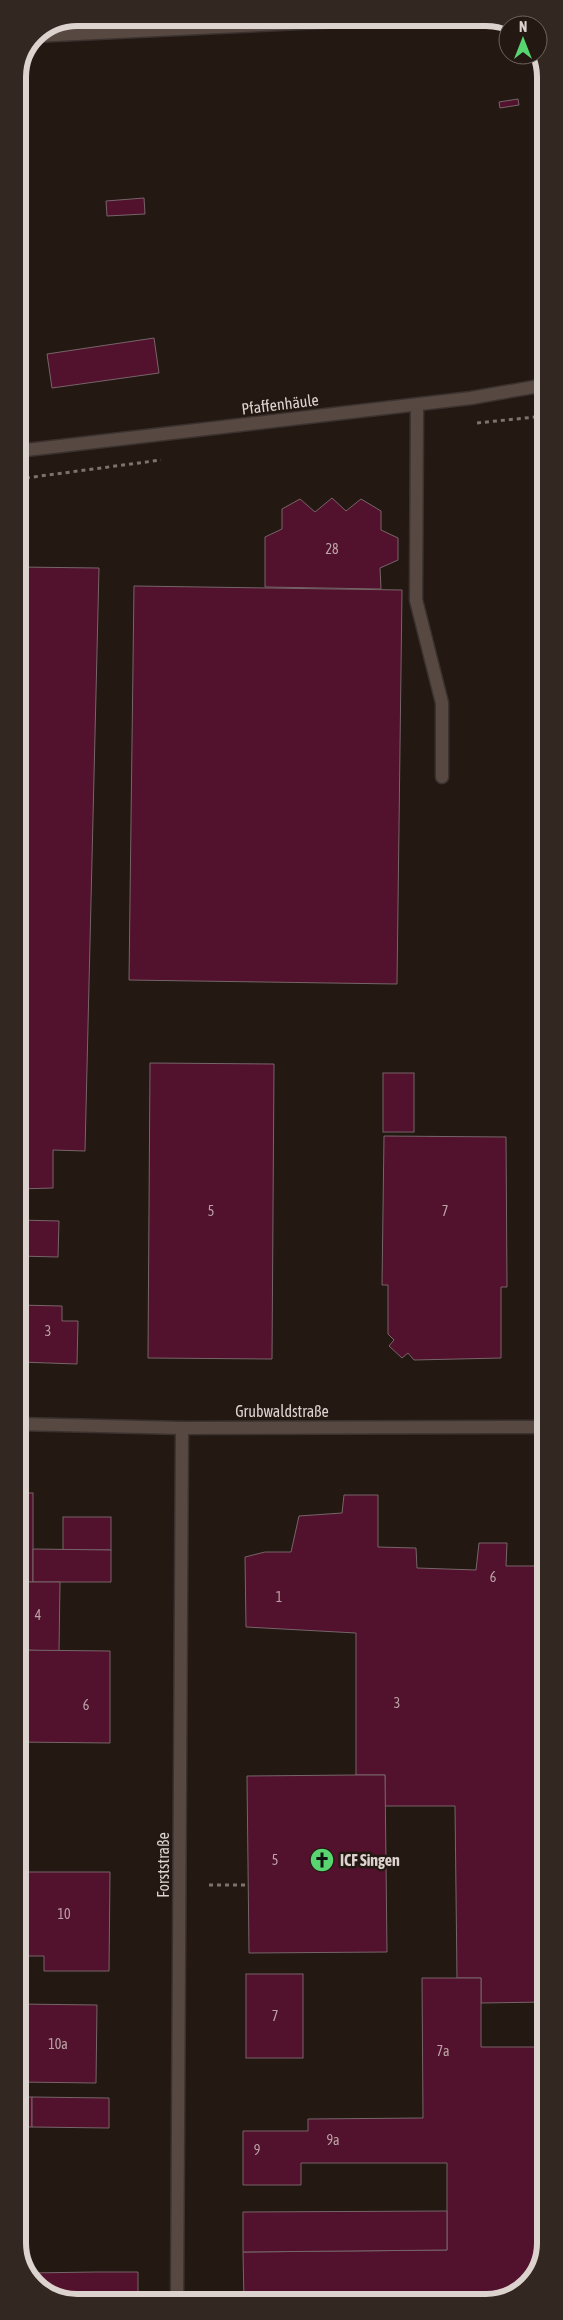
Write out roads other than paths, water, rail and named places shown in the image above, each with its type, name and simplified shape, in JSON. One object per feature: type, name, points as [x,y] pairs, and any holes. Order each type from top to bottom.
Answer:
[{"type":"street","points":[[49,35],[238,26]]},
{"type":"street","name":"Pfaffenhäule","points":[[26,450],[417,405],[537,386]]},
{"type":"street","points":[[417,405],[416,600],[442,703],[442,777]]},
{"type":"street","name":"Grubwaldstraße","points":[[26,1424],[182,1428],[537,1427]]},
{"type":"street","name":"Forststraße","points":[[177,2294],[182,1428]]},
{"type":"place","name":"ICF Singen","points":[[322,1860]]}]
